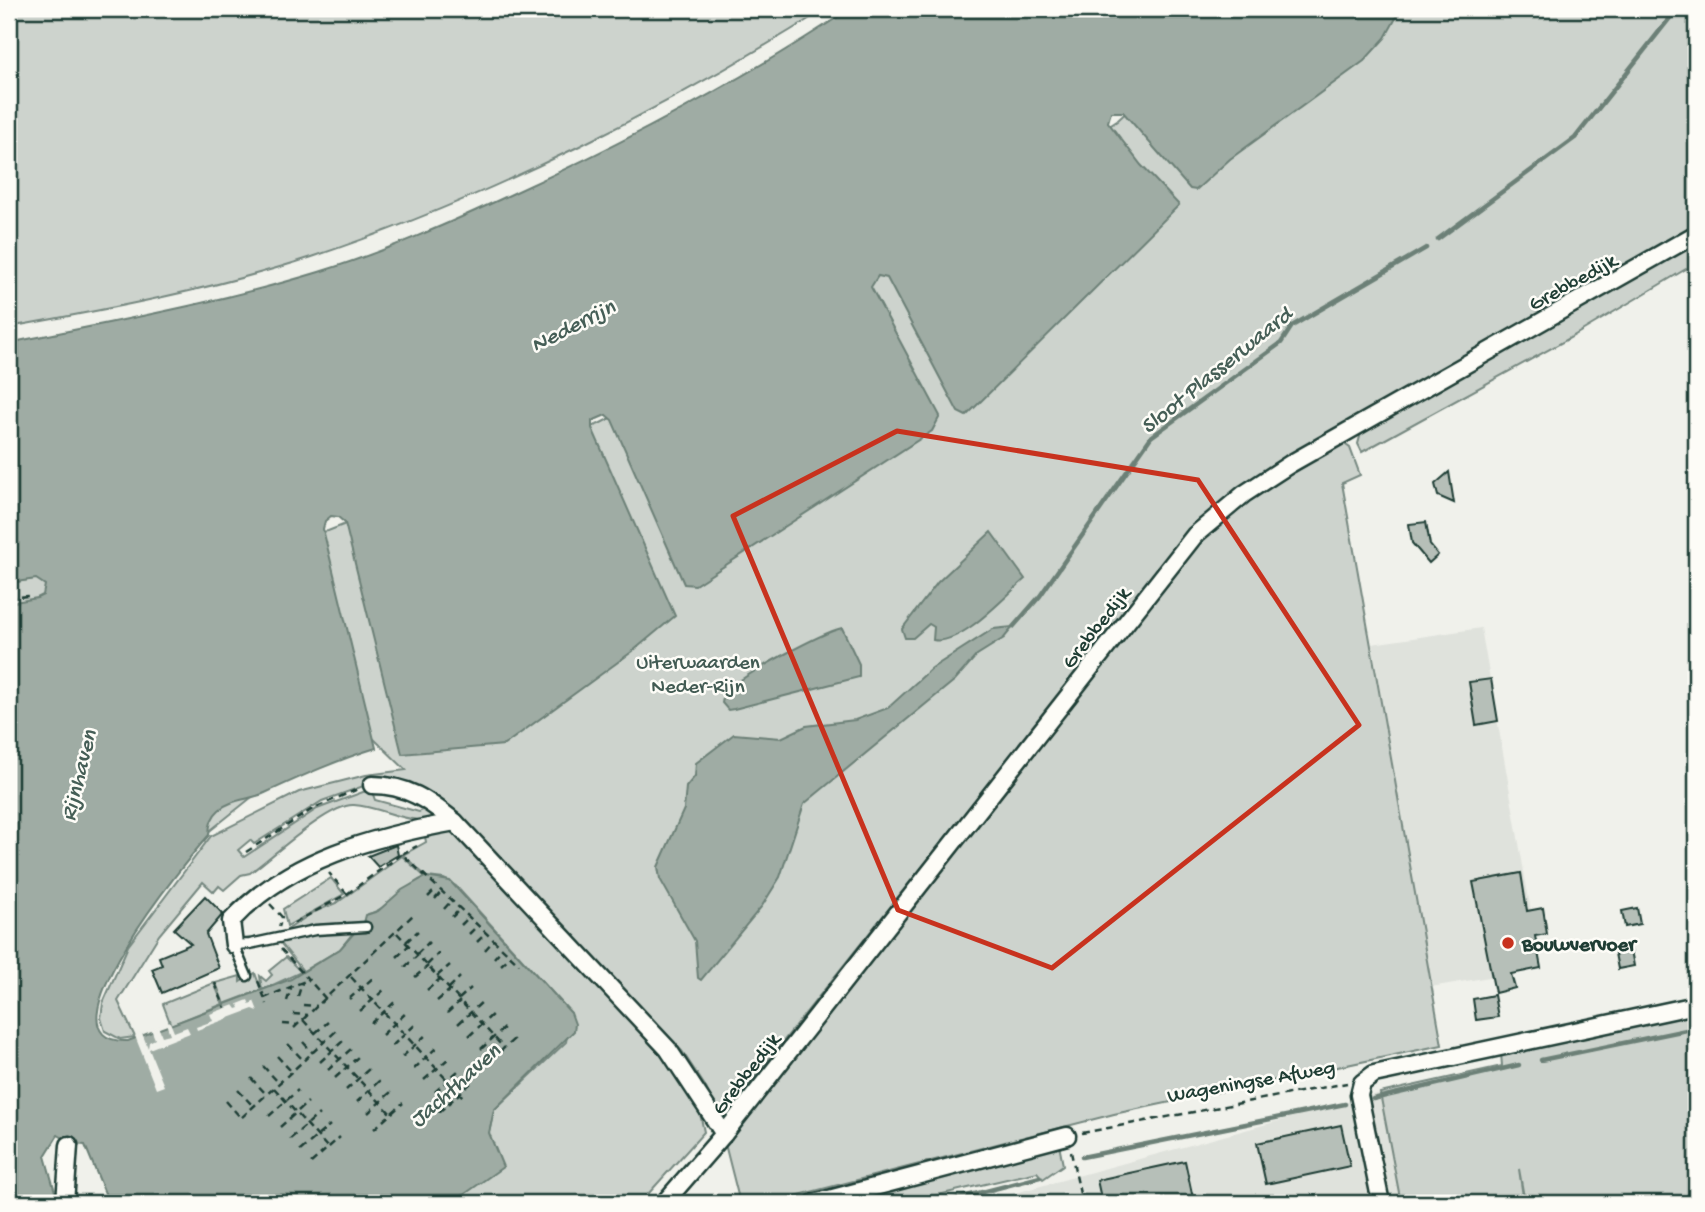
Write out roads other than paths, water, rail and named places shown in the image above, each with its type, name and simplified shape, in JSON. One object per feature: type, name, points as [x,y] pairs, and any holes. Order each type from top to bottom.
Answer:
[{"type":"street","name":"Grebbedijk","points":[[664,1203],[724,1134],[1195,535],[1244,495],[1290,464],[1696,234]]},
{"type":"street","points":[[372,785],[396,786],[419,794],[455,821],[668,1049],[724,1134]]},
{"type":"street","points":[[234,945],[231,921],[243,908],[281,881],[374,837],[455,821]]},
{"type":"street","name":"Wageningse Afweg","points":[[1381,1203],[1359,1095],[1362,1083],[1374,1074],[1696,1005]]},
{"type":"street","points":[[814,1203],[1067,1136]]},
{"type":"street","points":[[65,1203],[69,1145]]},
{"type":"lane","points":[[247,976],[234,945],[315,930],[366,927]]},
{"type":"water","points":[[850,9],[1401,9],[1385,38],[1364,61],[1230,159],[1196,190],[1190,189],[1123,112],[1111,112],[1108,122],[1141,165],[1179,205],[966,416],[958,412],[887,278],[878,276],[871,287],[940,416],[932,431],[695,585],[684,584],[612,420],[606,415],[592,421],[592,428],[675,616],[633,651],[504,745],[402,754],[345,523],[338,517],[331,516],[325,521],[323,529],[376,748],[333,763],[259,795],[224,806],[217,812],[211,821],[209,835],[150,910],[107,983],[98,1013],[103,1034],[128,1041],[291,979],[340,949],[354,933],[370,931],[370,923],[364,923],[366,915],[378,911],[402,890],[425,877],[450,881],[571,1013],[575,1024],[574,1031],[494,1110],[489,1133],[503,1167],[452,1203],[109,1203],[85,1145],[74,1144],[58,1135],[45,1156],[57,1199],[55,1203],[9,1203],[9,603],[43,595],[45,585],[36,579],[9,583],[9,343],[242,293],[319,272],[394,245],[492,203],[645,129],[769,60]]},
{"type":"water","points":[[991,532],[1025,579],[982,618],[956,635],[944,640],[933,640],[934,627],[929,624],[913,638],[905,638],[902,629],[938,582]]},
{"type":"water","points":[[1013,627],[1004,638],[977,655],[955,680],[804,804],[780,877],[762,906],[701,980],[698,978],[695,941],[660,879],[658,867],[684,809],[686,787],[695,776],[696,763],[734,734],[781,738],[806,726],[855,720],[888,708],[932,668],[993,629]]},
{"type":"water","points":[[842,628],[859,664],[859,677],[734,709],[728,710],[722,703],[727,691],[766,664]]},
{"type":"waterway","name":"Sloot Plasserwaard","points":[[1438,239],[1575,138],[1677,9]]},
{"type":"waterway","name":"Sloot Plasserwaard","points":[[1013,627],[1040,596],[1151,437],[1281,343],[1292,326],[1426,248]]},
{"type":"waterway","points":[[1541,1060],[1696,1028]]},
{"type":"waterway","points":[[1373,1099],[1519,1065]]},
{"type":"waterway","points":[[1082,1157],[1345,1104]]},
{"type":"waterway","points":[[940,1203],[1040,1177]]},
{"type":"place","name":"Bouwvervoer","points":[[1508,943]]},
{"type":"water label","name":"Nederrijn","points":[[572,324]]},
{"type":"water label","name":"Rijnhaven","points":[[77,775]]},
{"type":"water label","name":"Jachthaven","points":[[454,1084]]},
{"type":"park label","name":"Uiterwaarden Neder-Rijn","points":[[698,673]]}]
